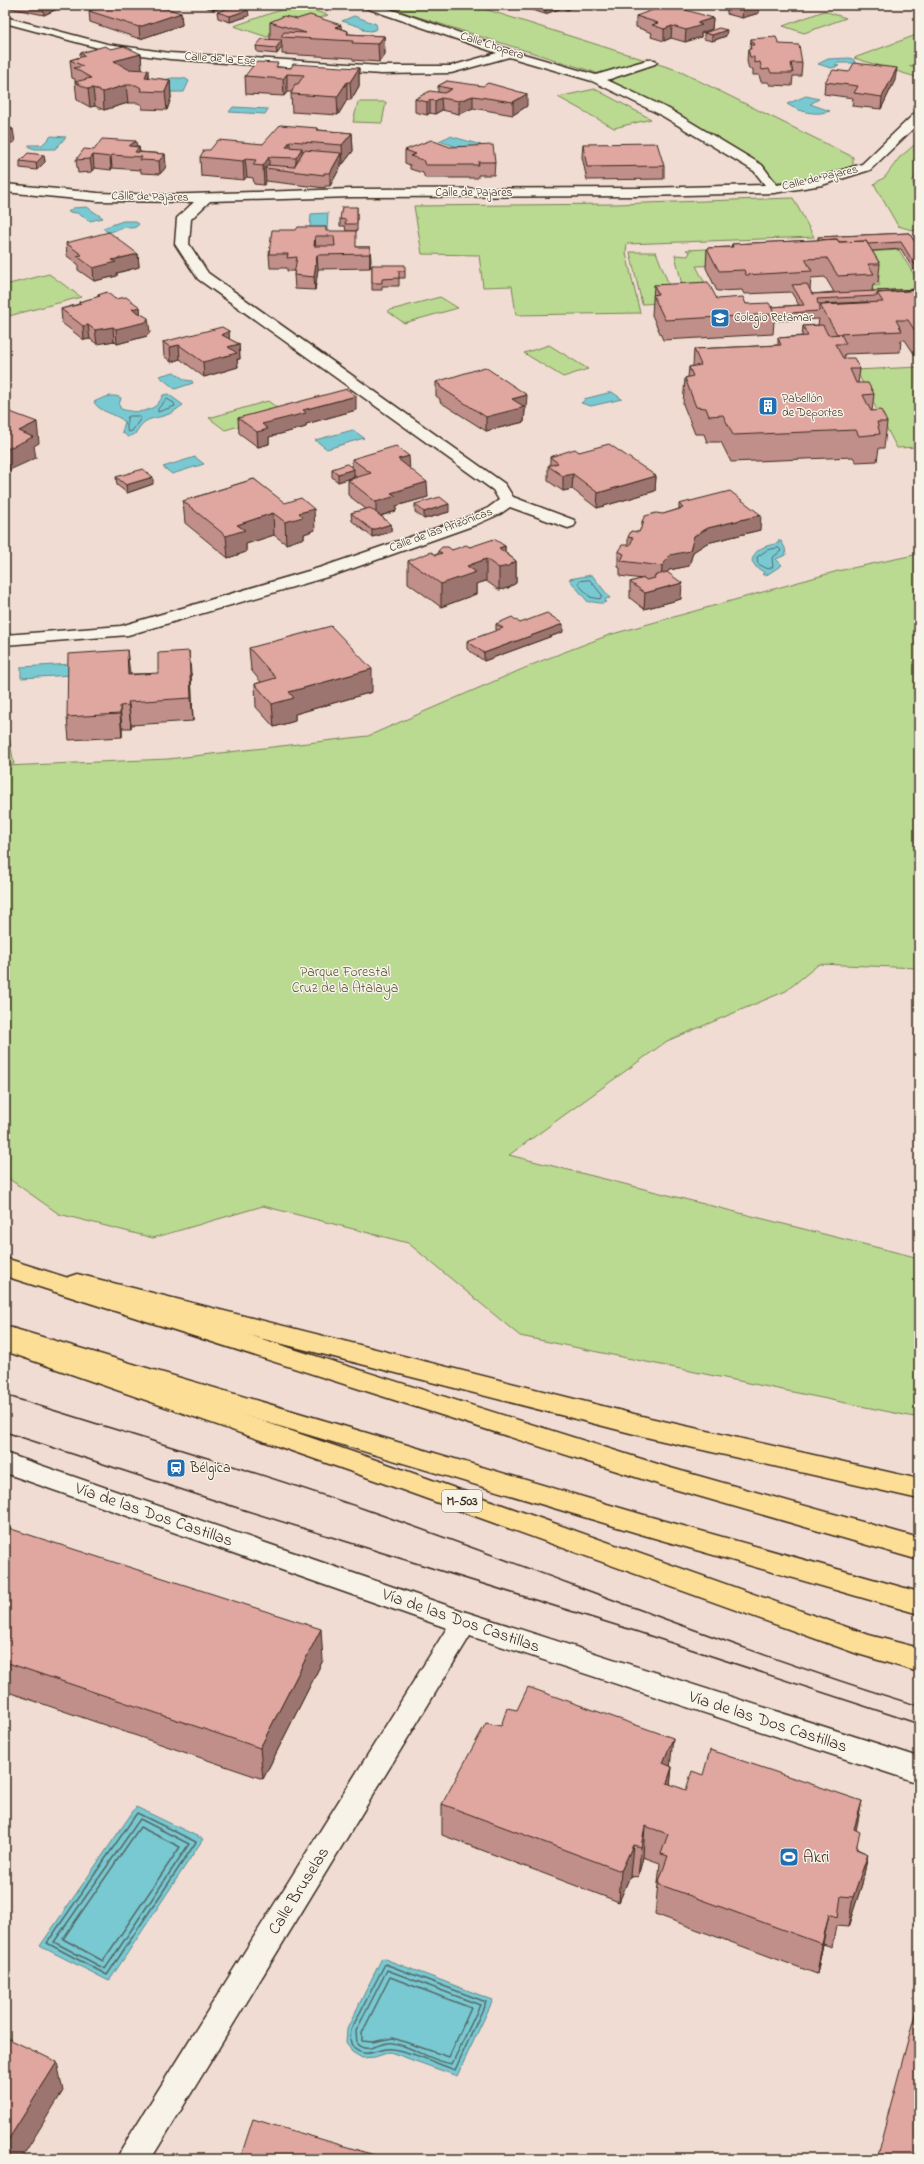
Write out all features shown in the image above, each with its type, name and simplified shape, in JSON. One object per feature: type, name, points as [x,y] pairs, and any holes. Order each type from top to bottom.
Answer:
[{"type":"highway","points":[[5,1266],[650,1428],[919,1489]]},
{"type":"highway","points":[[5,1266],[667,1477],[919,1549]]},
{"type":"highway","name":"M-503","points":[[5,1334],[636,1523],[919,1603]]},
{"type":"highway","name":"M-503","points":[[5,1342],[364,1466],[868,1646],[919,1660]]},
{"type":"street","name":"Calle Chopera","points":[[367,5],[509,53],[596,79],[665,112],[758,168],[774,189]]},
{"type":"street","points":[[388,12],[408,5]]},
{"type":"street","name":"Calle de la Ese","points":[[5,20],[106,47],[170,56],[381,70],[451,69],[509,53]]},
{"type":"street","points":[[596,79],[651,62]]},
{"type":"street","name":"Calle de Pajares","points":[[5,188],[98,197],[161,199],[352,193],[643,192],[774,189],[822,181],[866,167],[919,116]]},
{"type":"street","points":[[161,199],[184,218],[207,197]]},
{"type":"street","name":"Calle de las Arizónicas","points":[[5,640],[122,631],[328,571],[469,522],[503,506],[507,500],[499,487],[203,276],[182,244],[184,218]]},
{"type":"street","points":[[507,500],[568,523]]},
{"type":"street","name":"Vía de las Dos Castillas","points":[[5,1463],[464,1623],[919,1770]]},
{"type":"street","name":"Calle Bruselas","points":[[133,2159],[464,1623]]},
{"type":"green space","points":[[295,5],[328,15],[267,37],[234,26]]},
{"type":"green space","points":[[380,5],[472,5],[677,70],[853,157],[853,166],[803,181],[779,183],[760,166],[675,114],[594,72]]},
{"type":"green space","points":[[824,11],[846,18],[804,33],[783,26]]},
{"type":"green space","points":[[919,34],[919,64],[909,66],[919,70],[919,78],[854,58]]},
{"type":"green space","points":[[595,89],[651,119],[614,128],[558,97]]},
{"type":"green space","points":[[358,102],[386,102],[382,123],[353,122]]},
{"type":"green space","points":[[919,141],[919,172],[912,181],[919,193],[919,232],[898,226],[874,184],[885,177],[899,158]]},
{"type":"green space","points":[[793,198],[814,237],[627,244],[626,253],[640,313],[516,315],[512,286],[483,287],[479,255],[422,254],[414,206],[615,204]]},
{"type":"green space","points":[[816,244],[822,254],[899,250],[919,283],[919,294],[877,296],[870,286],[880,285],[869,259],[696,266],[707,287],[664,303],[642,304],[630,252],[656,252],[671,290],[683,289],[675,255],[688,256],[690,252],[686,250]]},
{"type":"green space","points":[[49,274],[81,297],[5,317],[5,285]]},
{"type":"green space","points":[[440,297],[458,308],[404,323],[387,311]]},
{"type":"green space","points":[[549,345],[588,369],[563,377],[524,353]]},
{"type":"green space","points":[[919,367],[919,447],[897,448],[856,370]]},
{"type":"green space","points":[[268,401],[284,413],[225,430],[209,418]]},
{"type":"green space","name":"Parque Forestal Cruz de la Atalaya","points":[[919,554],[919,968],[819,964],[786,991],[667,1041],[509,1155],[919,1258],[919,1418],[520,1336],[408,1243],[263,1206],[153,1238],[59,1214],[5,1176],[5,766],[168,759],[368,736],[541,661],[609,635],[838,571]]},
{"type":"green space","points":[[5,715],[14,764],[5,764]]},
{"type":"water","points":[[354,16],[376,24],[377,29],[371,31],[363,30],[364,28],[342,21]]},
{"type":"water","points":[[850,58],[854,60],[855,63],[838,63],[835,65],[839,66],[831,68],[818,64],[828,59]]},
{"type":"water","points":[[184,78],[189,81],[184,92],[166,92],[164,80]]},
{"type":"water","points":[[806,96],[819,99],[810,104],[830,111],[813,113],[797,109],[787,104]]},
{"type":"water","points":[[233,107],[268,109],[265,114],[229,112]]},
{"type":"water","points":[[51,136],[66,137],[55,149],[35,149],[29,147],[29,145],[42,145]]},
{"type":"water","points":[[450,136],[481,145],[464,149],[439,141]]},
{"type":"water","points":[[87,207],[103,218],[90,221],[77,213],[68,212],[73,208]]},
{"type":"water","points":[[328,213],[327,230],[310,228],[311,214]]},
{"type":"water","points":[[123,221],[134,221],[139,224],[135,227],[123,228],[110,232],[103,228]]},
{"type":"water","points":[[174,372],[185,380],[192,381],[193,383],[175,389],[159,376]]},
{"type":"water","points":[[612,392],[622,399],[591,406],[581,403],[585,400],[584,399]]},
{"type":"water","points":[[168,394],[183,405],[169,414],[146,421],[135,434],[128,437],[122,432],[125,422],[104,411],[94,402],[100,399],[115,396],[121,398],[119,405],[121,409],[139,412],[151,409],[160,401],[163,395]]},
{"type":"water","points":[[353,430],[364,438],[327,449],[315,440]]},
{"type":"water","points":[[195,457],[204,464],[172,474],[163,467]]},
{"type":"water","points":[[778,541],[781,541],[785,548],[786,555],[776,559],[782,565],[765,576],[762,574],[765,573],[756,567],[752,561],[759,550],[766,546],[779,543]]},
{"type":"water","points":[[592,575],[610,598],[605,599],[606,602],[588,602],[569,579]]},
{"type":"water","points":[[73,664],[73,675],[21,678],[21,667]]},
{"type":"water","points":[[136,1807],[203,1839],[109,1981],[40,1946]]},
{"type":"water","points":[[382,1958],[493,2000],[457,2076],[390,2052],[375,2057],[362,2058],[352,2052],[346,2042],[347,2029]]},
{"type":"building","points":[[106,5],[156,5],[181,13],[139,27],[89,11]]},
{"type":"building","points":[[667,5],[713,18],[697,23],[702,25],[686,30],[672,26],[664,29],[652,25],[658,23],[636,16]]},
{"type":"building","points":[[235,6],[248,10],[230,16],[217,12]]},
{"type":"building","points":[[310,15],[341,25],[335,27],[348,31],[347,34],[384,36],[378,44],[281,37],[284,32],[306,33],[270,22],[284,16],[297,19]]},
{"type":"building","points":[[719,28],[727,30],[712,35],[704,33]]},
{"type":"building","points":[[776,37],[779,44],[799,45],[802,63],[791,63],[793,73],[771,73],[769,69],[762,70],[760,62],[754,63],[754,57],[750,57],[748,49],[751,49],[750,45],[754,45],[751,39]]},
{"type":"building","points":[[262,39],[282,40],[276,48],[256,46]]},
{"type":"building","points":[[105,46],[111,49],[124,46],[141,54],[114,61],[128,69],[148,70],[145,77],[170,80],[165,92],[140,91],[141,88],[136,85],[126,85],[103,92],[93,88],[88,89],[75,82],[91,78],[74,68],[83,66],[70,60],[85,56],[80,53]]},
{"type":"building","points":[[256,62],[278,63],[276,67],[291,68],[293,64],[359,68],[350,82],[347,82],[337,97],[291,94],[295,84],[298,84],[304,75],[287,74],[283,79],[245,76]]},
{"type":"building","points":[[854,63],[897,68],[882,97],[854,93],[858,86],[825,82],[833,70],[849,72]]},
{"type":"building","points":[[447,81],[483,86],[488,83],[527,94],[513,102],[473,96],[459,101],[441,98],[435,101],[430,100],[427,102],[415,99],[430,91],[444,93],[452,89],[438,86]]},
{"type":"building","points":[[5,125],[13,129],[5,132]]},
{"type":"building","points":[[280,125],[318,128],[317,130],[352,133],[342,145],[290,141],[286,147],[302,148],[296,158],[269,157],[263,166],[253,165],[256,160],[245,159],[243,161],[200,157],[204,150],[210,150],[218,140],[263,144]]},
{"type":"building","points":[[102,139],[136,141],[129,146],[139,147],[135,152],[165,154],[159,161],[140,160],[142,157],[111,155],[110,157],[93,155],[90,159],[76,160],[84,149],[94,150]]},
{"type":"building","points":[[431,140],[450,147],[493,145],[495,162],[478,162],[479,165],[425,165],[423,160],[410,156],[416,154],[405,150]]},
{"type":"building","points":[[657,143],[664,166],[587,167],[583,144]]},
{"type":"building","points":[[304,150],[341,153],[330,173],[324,173],[324,175],[265,168],[267,165],[294,167]]},
{"type":"building","points":[[28,153],[44,155],[36,163],[20,161]]},
{"type":"building","points":[[342,207],[357,207],[357,224],[345,224],[346,220],[340,219]]},
{"type":"building","points":[[298,227],[326,227],[326,231],[356,231],[356,247],[370,247],[370,254],[317,255],[314,277],[294,275],[297,257],[287,258],[288,254],[269,254],[272,230],[296,230]],"holes":[[[315,236],[334,236],[335,246],[314,246]]]},
{"type":"building","points":[[109,232],[138,254],[112,260],[116,262],[93,268],[77,256],[82,255],[66,243]]},
{"type":"building","points":[[909,233],[919,248],[919,271],[901,242],[868,244],[866,241],[839,242],[837,239],[820,240],[818,237]]},
{"type":"building","points":[[837,239],[839,242],[866,241],[880,264],[868,264],[874,274],[838,276],[827,258],[805,259],[812,271],[746,275],[744,270],[719,271],[707,248],[733,247],[732,244]]},
{"type":"building","points":[[372,265],[405,265],[405,271],[399,271],[399,278],[382,279],[382,283],[372,283]]},
{"type":"building","points":[[708,282],[717,299],[743,297],[746,304],[769,303],[775,314],[665,320],[653,295],[658,294],[654,285]]},
{"type":"building","points":[[807,284],[812,294],[919,290],[877,293],[877,296],[817,299],[818,304],[868,302],[820,305],[819,311],[775,314],[771,307],[804,305],[792,285]]},
{"type":"building","points":[[919,290],[919,337],[908,320],[896,320],[902,331],[837,334],[820,305],[883,302],[877,293]]},
{"type":"building","points":[[107,292],[115,299],[126,297],[140,307],[132,309],[148,318],[146,322],[116,329],[113,327],[95,330],[88,325],[83,326],[61,309],[81,304],[79,302],[100,296],[98,295]]},
{"type":"building","name":"Pabellón de Deportes","points":[[823,325],[828,335],[841,334],[846,344],[835,344],[843,358],[854,358],[860,369],[850,369],[856,383],[868,383],[874,394],[863,395],[871,411],[881,410],[887,422],[877,422],[880,434],[859,436],[856,430],[733,435],[723,415],[709,416],[706,408],[696,407],[685,378],[693,376],[689,367],[701,365],[694,349],[781,345],[778,338],[808,336],[803,326]]},
{"type":"building","points":[[222,327],[229,331],[222,335],[239,344],[228,347],[237,353],[203,362],[179,345],[170,347],[163,342]]},
{"type":"building","points":[[485,367],[527,395],[512,399],[525,407],[486,417],[440,387],[440,385],[436,382]]},
{"type":"building","points":[[347,389],[356,396],[303,410],[306,413],[262,424],[268,429],[257,432],[238,418]]},
{"type":"building","points":[[5,410],[37,422],[19,431],[33,437],[5,450]]},
{"type":"building","points":[[609,444],[656,476],[598,493],[573,474],[563,476],[548,466],[558,463],[550,457],[575,449],[579,452]]},
{"type":"building","points":[[396,446],[409,456],[398,459],[427,482],[391,493],[396,496],[376,502],[348,480],[371,473],[352,459]]},
{"type":"building","points":[[347,464],[354,469],[338,474],[332,469]]},
{"type":"building","points":[[143,469],[153,477],[126,485],[116,477]]},
{"type":"building","points":[[254,479],[285,503],[301,498],[314,509],[299,513],[303,517],[285,522],[273,513],[237,525],[245,530],[226,536],[183,501]]},
{"type":"building","points":[[730,491],[761,515],[708,528],[694,536],[690,551],[670,555],[662,566],[621,561],[624,554],[618,551],[622,545],[630,545],[633,538],[628,537],[631,531],[639,532],[645,516],[656,513],[663,514],[683,508],[679,504]]},
{"type":"building","points":[[440,497],[449,504],[424,512],[415,504]]},
{"type":"building","points":[[370,508],[391,524],[372,530],[351,513]]},
{"type":"building","points":[[494,539],[505,546],[499,548],[516,561],[508,566],[499,568],[486,559],[467,566],[476,572],[441,584],[408,561],[431,552],[436,555],[442,553],[438,551],[442,547],[448,547],[452,550],[466,545],[470,547]]},
{"type":"building","points":[[667,572],[682,583],[645,593],[630,582],[644,578],[646,580],[655,578],[654,576]]},
{"type":"building","points":[[547,613],[563,624],[484,653],[467,641],[503,628],[496,624],[512,617],[520,623]]},
{"type":"building","points":[[331,626],[372,669],[289,692],[294,698],[272,704],[255,684],[276,678],[249,648]]},
{"type":"building","points":[[127,650],[128,675],[158,673],[158,653],[189,651],[191,698],[128,702],[129,705],[120,706],[120,714],[67,717],[68,654]]},
{"type":"building","points":[[5,1527],[321,1629],[260,1748],[5,1662]]},
{"type":"building","points":[[528,1687],[673,1738],[663,1763],[672,1767],[667,1783],[686,1790],[692,1771],[703,1775],[710,1750],[862,1801],[854,1829],[860,1832],[856,1849],[868,1854],[853,1897],[841,1896],[838,1917],[829,1914],[822,1944],[658,1884],[668,1856],[661,1854],[668,1834],[645,1826],[641,1847],[633,1845],[621,1871],[442,1804],[486,1723],[501,1726],[507,1708],[517,1710]]},
{"type":"building","points":[[919,1999],[919,2159],[876,2159]]},
{"type":"building","points":[[5,2037],[57,2062],[5,2145]]},
{"type":"building","points":[[253,2119],[388,2159],[240,2159]]},
{"type":"tram line","points":[[5,1395],[234,1466],[370,1511],[712,1636],[850,1684],[919,1706]]},
{"type":"tram line","points":[[5,1432],[241,1509],[635,1631],[919,1724]]},
{"type":"place","name":"Colegio Retamar","points":[[720,318]]},
{"type":"place","name":"Pabellón de Deportes","points":[[768,406]]},
{"type":"place","name":"Bélgica","points":[[176,1468]]},
{"type":"place","name":"Akri","points":[[789,1857]]}]
